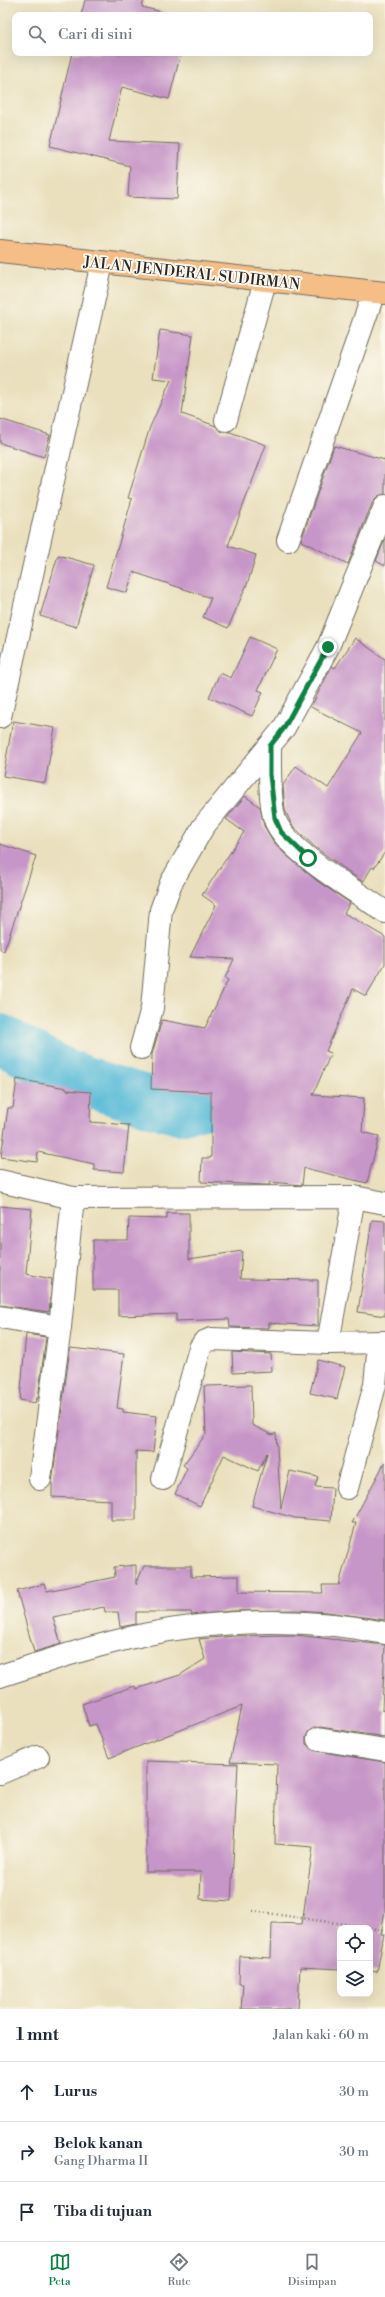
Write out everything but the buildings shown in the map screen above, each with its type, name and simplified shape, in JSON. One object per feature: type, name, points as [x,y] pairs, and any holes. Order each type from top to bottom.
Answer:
[{"type":"highway","name":"JALAN JENDERAL SUDIRMAN","points":[[0,251],[380,293]]},
{"type":"street","points":[[0,717],[102,263]]},
{"type":"street","points":[[226,420],[265,281]]},
{"type":"street","points":[[288,540],[380,293]]},
{"type":"street","points":[[141,1048],[152,1008],[161,910],[171,883],[204,827],[284,728],[328,647],[385,506]]},
{"type":"street","points":[[270,746],[270,775],[275,818],[281,832],[308,858],[385,912]]},
{"type":"street","points":[[0,1182],[72,1198],[354,1197],[385,1203]]},
{"type":"street","points":[[328,1344],[354,1197]]},
{"type":"street","points":[[40,1479],[60,1327],[72,1198]]},
{"type":"street","points":[[0,1317],[60,1327]]},
{"type":"street","points":[[164,1479],[200,1348],[204,1342],[211,1339],[328,1344],[382,1342],[375,1385],[347,1488]]},
{"type":"street","points":[[0,1676],[96,1646],[144,1634],[197,1627],[280,1621],[320,1622],[385,1633]]},
{"type":"street","points":[[318,1739],[385,1750]]},
{"type":"street","points":[[0,1773],[38,1757]]},
{"type":"path","points":[[253,1911],[349,1925]]},
{"type":"path","points":[[373,1929],[385,1931]]},
{"type":"waterway","points":[[0,1039],[64,1073],[105,1088],[179,1110],[203,1104]]},
{"type":"route","points":[[308,858],[281,832],[275,818],[270,775],[270,746],[284,728],[328,647]]}]
